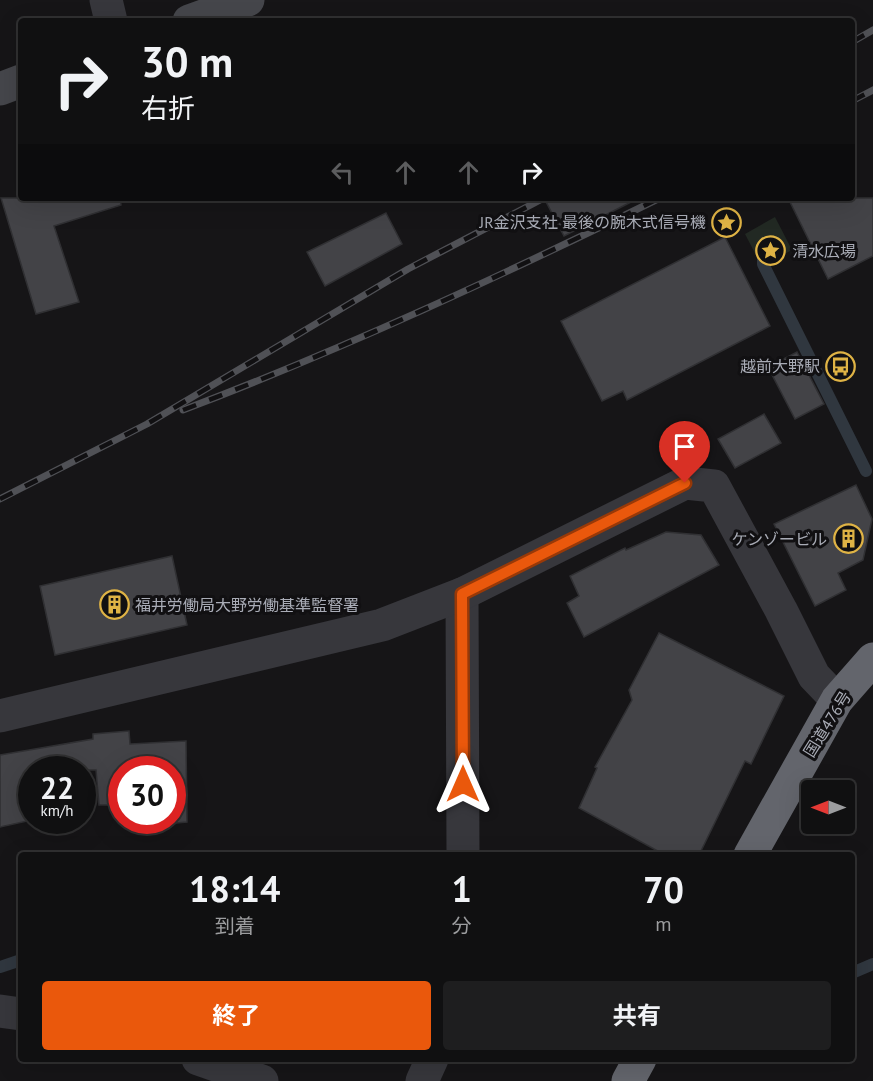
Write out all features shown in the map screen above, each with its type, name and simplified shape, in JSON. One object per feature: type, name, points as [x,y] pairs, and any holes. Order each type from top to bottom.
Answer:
[{"type":"highway","name":"国道476号","points":[[752,852],[837,700],[873,659]]},
{"type":"highway","points":[[628,1081],[638,1062]]},
{"type":"street","points":[[106,0],[110,18]]},
{"type":"street","points":[[197,18],[248,0]]},
{"type":"street","points":[[0,89],[18,82]]},
{"type":"street","points":[[0,716],[382,625],[462,594],[685,483],[714,486],[814,676],[837,700]]},
{"type":"street","points":[[462,594],[463,852]]},
{"type":"street","points":[[0,1011],[18,1014]]},
{"type":"street","points":[[207,1062],[262,1081]]},
{"type":"shaded area","points":[[775,217],[792,250],[767,263],[759,261],[745,234]]},
{"type":"building","points":[[1,198],[18,198],[18,201],[120,201],[121,205],[54,226],[79,302],[36,314]]},
{"type":"building","points":[[855,198],[873,198],[873,256],[828,279],[789,201],[855,201]]},
{"type":"building","points":[[546,201],[633,201],[564,236]]},
{"type":"building","points":[[386,213],[402,244],[325,286],[307,252]]},
{"type":"building","points":[[725,237],[770,326],[627,400],[623,391],[602,401],[561,321]]},
{"type":"building","points":[[797,352],[824,404],[795,419],[768,367]]},
{"type":"building","points":[[764,414],[781,443],[735,468],[718,439]]},
{"type":"building","points":[[856,485],[872,519],[863,560],[838,573],[846,590],[815,606],[774,524]]},
{"type":"building","points":[[666,532],[701,535],[719,565],[584,637],[567,603],[579,596],[570,576],[625,548],[626,550]]},
{"type":"building","name":"福井労働局大野労働基準監督署","points":[[172,556],[187,625],[55,655],[40,586]]},
{"type":"building","points":[[659,633],[784,696],[751,764],[745,761],[700,852],[660,852],[579,808],[597,768],[595,767],[632,700],[629,690]]},
{"type":"building","points":[[129,731],[130,744],[186,741],[187,822],[186,756],[108,756],[108,805],[99,805],[96,756],[18,756],[18,823],[0,827],[0,755],[93,739],[93,734]]},
{"type":"waterway","points":[[763,249],[763,264],[866,471]]},
{"type":"waterway","points":[[0,967],[18,961]]},
{"type":"waterway","points":[[855,972],[873,964]]},
{"type":"railway","points":[[855,40],[873,30]]},
{"type":"railway","points":[[855,99],[873,90]]},
{"type":"railway","points":[[0,499],[147,424],[408,269],[538,201]]},
{"type":"railway","points":[[183,410],[304,362],[424,310],[654,201]]},
{"type":"place","name":"JR金沢支社 最後の腕木式信号機","points":[[727,222]]},
{"type":"place","name":"清水広場","points":[[771,251]]},
{"type":"place","name":"越前大野駅","points":[[841,366]]},
{"type":"place","name":"ケンゾービル","points":[[848,539]]},
{"type":"place","name":"福井労働局大野労働基準監督署","points":[[114,605]]},
{"type":"route","points":[[463,784],[462,594],[685,483]]}]
